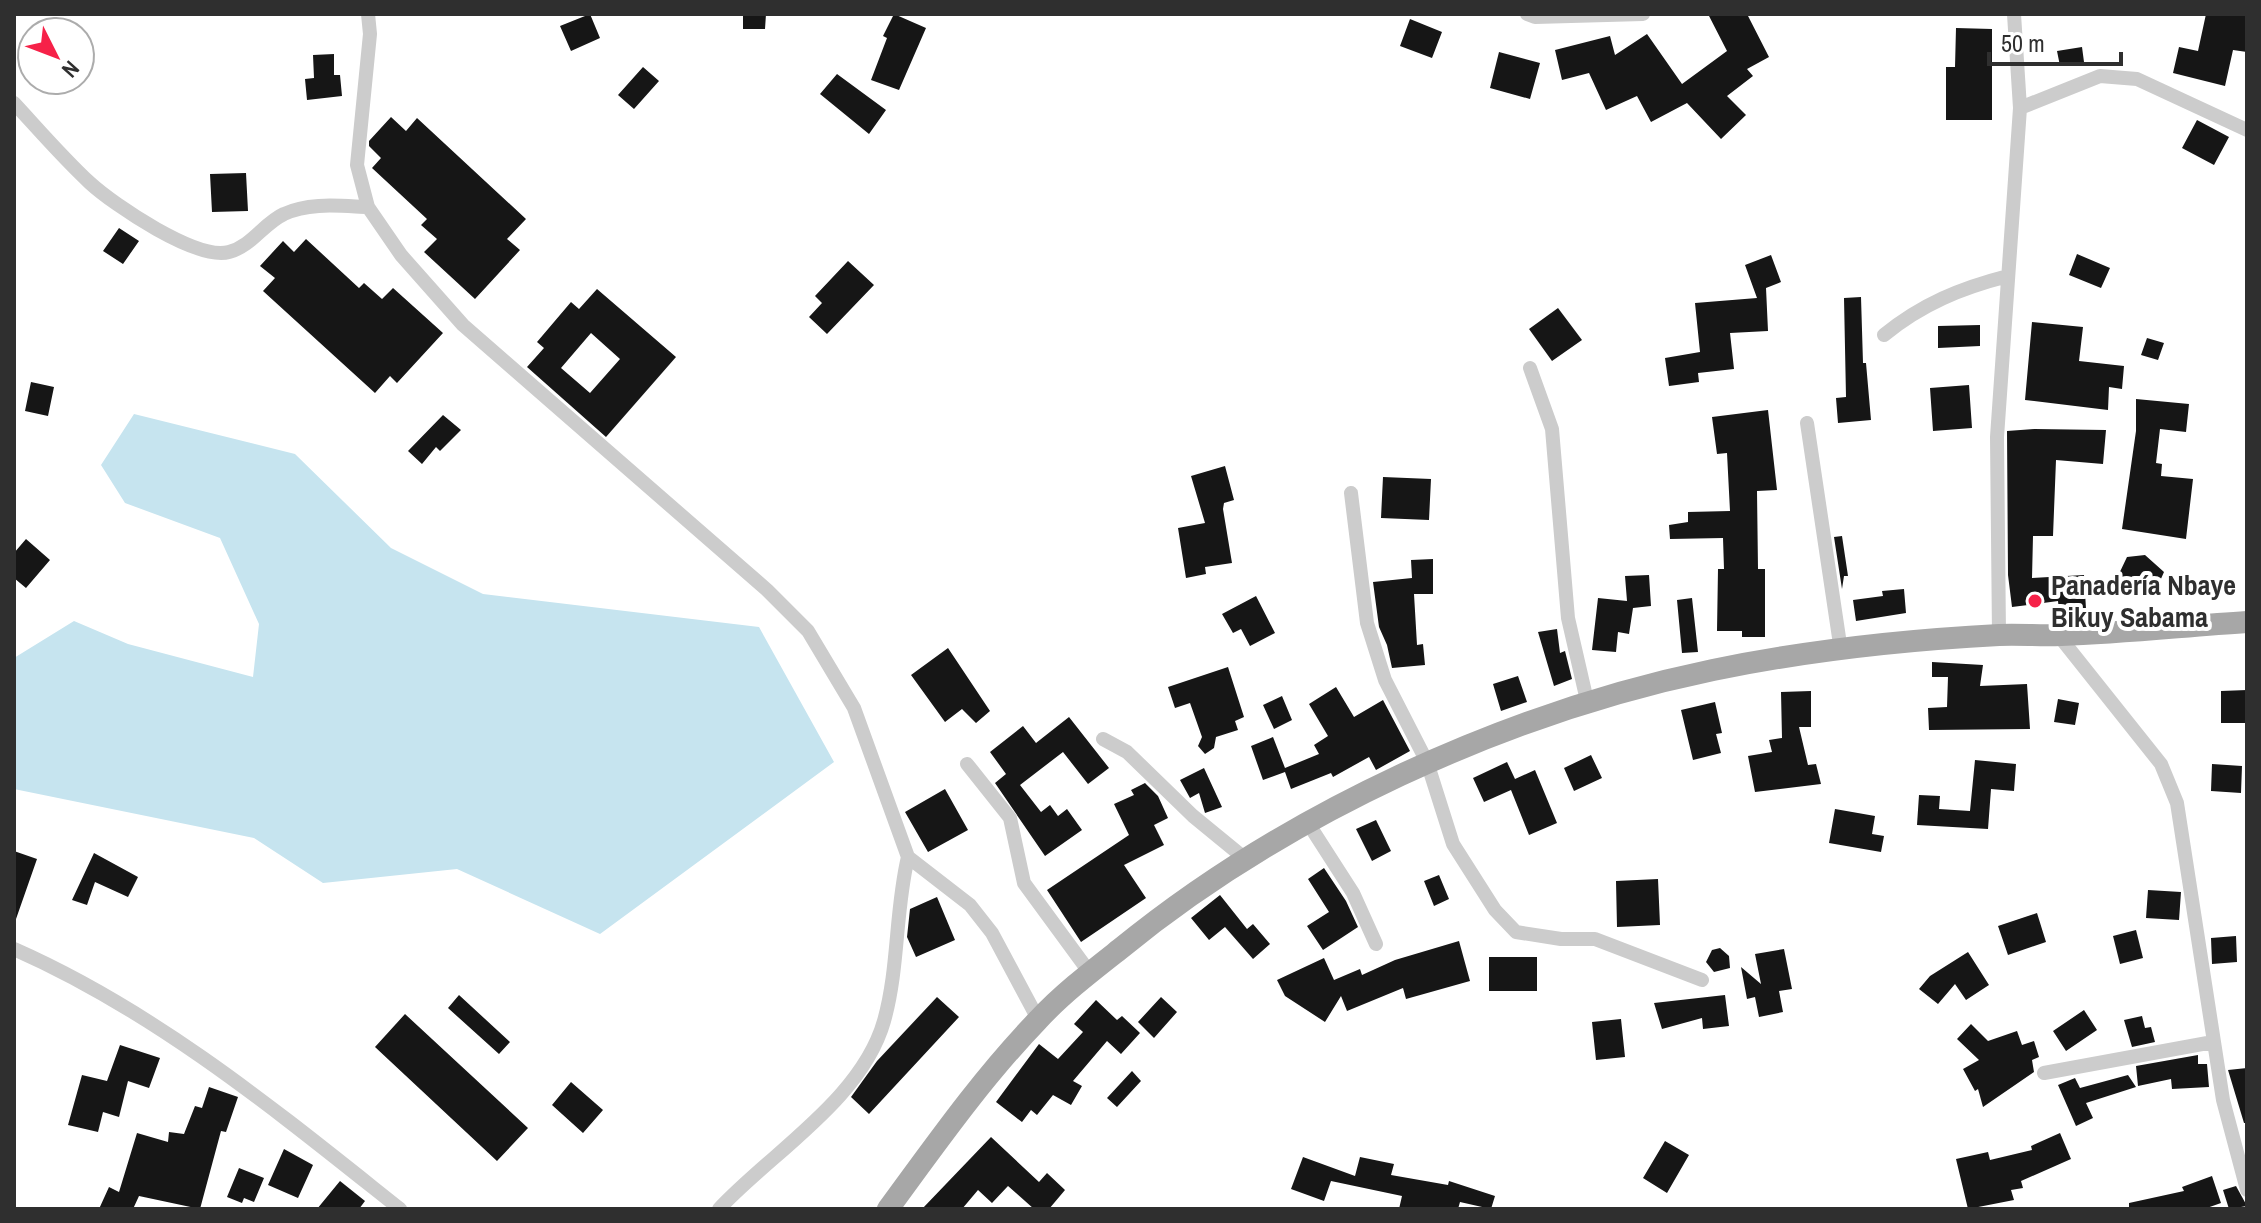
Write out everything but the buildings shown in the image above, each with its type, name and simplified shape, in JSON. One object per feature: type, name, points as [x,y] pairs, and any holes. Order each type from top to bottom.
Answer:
[{"type":"main road","points":[[888,1209],[957,1116],[1038,1019],[1090,973],[1182,898],[1243,857],[1427,762],[1588,705],[1712,670],[1841,651],[1999,635],[2059,636],[2247,622]]},
{"type":"street","points":[[368,14],[370,34],[357,165],[368,207],[401,255],[463,325],[767,590],[808,631],[854,708],[908,857],[977,914],[992,933],[1038,1019]]},
{"type":"street","points":[[1527,14],[1643,14]]},
{"type":"street","points":[[1999,635],[1997,437],[2020,108],[2014,14]]},
{"type":"street","points":[[2020,108],[2100,76],[2137,79],[2247,130]]},
{"type":"street","points":[[14,103],[93,185],[168,234],[208,252],[226,253],[241,247],[282,214],[330,205],[368,207]]},
{"type":"street","points":[[1884,335],[1909,315],[1942,297],[2008,276]]},
{"type":"street","points":[[1530,368],[1552,429],[1568,618],[1588,705]]},
{"type":"street","points":[[1807,423],[1841,651]]},
{"type":"street","points":[[1351,493],[1367,623],[1385,680],[1427,762],[1453,844],[1495,910],[1516,932],[1561,939],[1595,939],[1702,980]]},
{"type":"street","points":[[2059,636],[2161,764],[2177,803],[2223,1100],[2247,1190]]},
{"type":"street","points":[[1103,739],[1127,752],[1193,816],[1243,857]]},
{"type":"street","points":[[967,764],[1010,818],[1024,883],[1090,973]]},
{"type":"street","points":[[1308,823],[1353,893],[1376,944]]},
{"type":"street","points":[[719,1209],[835,1100],[866,1059],[884,1024],[893,973],[899,894],[908,857]]},
{"type":"street","points":[[14,949],[112,999],[184,1046],[306,1134],[400,1209]]},
{"type":"street","points":[[2044,1073],[2213,1042]]},
{"type":"water","points":[[134,414],[295,454],[391,548],[483,594],[759,627],[834,762],[600,934],[457,869],[323,883],[254,838],[14,789],[14,658],[74,621],[128,644],[253,677],[259,624],[220,538],[125,503],[101,465]]},
{"type":"place","name":"Panadería Nbaye Bikuy Sabama","points":[[2035,601]]}]
